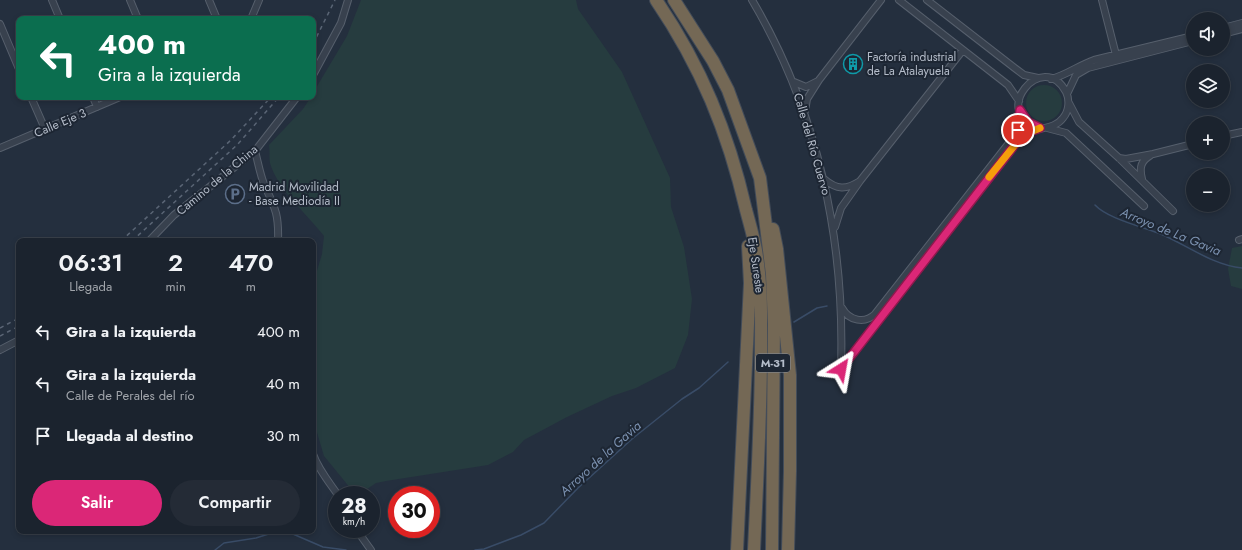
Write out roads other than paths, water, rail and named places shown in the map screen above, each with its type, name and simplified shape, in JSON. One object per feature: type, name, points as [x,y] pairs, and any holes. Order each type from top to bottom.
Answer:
[{"type":"highway","name":"Eje Sureste","points":[[656,0],[677,30],[705,83],[721,121],[741,187],[757,256],[761,304],[761,388],[754,550]]},
{"type":"highway","name":"Eje Sureste","points":[[674,0],[709,55],[728,90],[760,178],[772,274],[774,324],[772,550]]},
{"type":"highway","points":[[760,178],[769,207],[777,249],[790,375],[788,550]]},
{"type":"highway","points":[[737,550],[750,283],[749,252],[741,187]]},
{"type":"street","points":[[52,0],[59,16]]},
{"type":"street","points":[[130,0],[137,16]]},
{"type":"street","points":[[209,0],[216,16]]},
{"type":"street","points":[[252,16],[259,0]]},
{"type":"street","points":[[316,69],[341,23],[348,0]]},
{"type":"street","name":"Calle del Río Cuervo","points":[[752,0],[773,34],[794,82],[805,113],[824,179],[834,232],[841,306],[841,369],[1020,138],[1026,133],[1043,128]]},
{"type":"street","points":[[805,113],[807,99],[819,80],[881,0]]},
{"type":"street","points":[[900,0],[1008,85],[1019,101]]},
{"type":"street","points":[[927,0],[1016,70],[1024,75],[1040,78],[1051,79],[1061,77],[1082,65],[1186,38]]},
{"type":"street","points":[[1102,0],[1116,55]]},
{"type":"street","points":[[1230,26],[1242,23]]},
{"type":"street","points":[[0,24],[16,62]]},
{"type":"street","points":[[1230,32],[1242,29]]},
{"type":"street","points":[[1067,94],[1076,75],[1088,68],[1186,43]]},
{"type":"street","points":[[834,232],[841,208],[860,181],[963,50]]},
{"type":"street","points":[[841,306],[844,312],[855,319],[868,319],[875,314],[1016,134],[1019,127],[1019,101],[1021,93],[1028,84],[1040,78]]},
{"type":"street","points":[[1051,79],[1061,85],[1067,94],[1069,103],[1079,122],[1119,158],[1173,211]]},
{"type":"street","points":[[794,82],[806,87],[819,80]]},
{"type":"street","points":[[32,100],[45,129]]},
{"type":"street","points":[[94,100],[97,107]]},
{"type":"street","name":"Calle Eje 3","points":[[0,148],[113,100]]},
{"type":"street","name":"Camino de la China","points":[[152,238],[174,215],[255,151],[295,100]]},
{"type":"street","points":[[1043,128],[1053,126],[1063,119],[1069,103]]},
{"type":"street","points":[[1020,110],[1028,122],[1043,128],[1066,134],[1144,206]]},
{"type":"street","points":[[1230,135],[1242,132]]},
{"type":"street","points":[[1119,158],[1126,159],[1186,146]]},
{"type":"street","points":[[255,151],[264,183],[273,200],[278,222],[278,238]]},
{"type":"street","points":[[1142,180],[1140,172],[1142,162],[1153,154]]},
{"type":"street","points":[[824,179],[840,188],[848,188],[860,181]]},
{"type":"street","points":[[0,350],[16,342]]},
{"type":"street","points":[[316,463],[332,486]]},
{"type":"street","points":[[362,538],[370,550]]},
{"type":"waterway","name":"Arroyo de La Gavia","points":[[1095,205],[1117,219],[1163,235],[1221,263],[1242,268]]},
{"type":"waterway","name":"Arroyo de la Gavia","points":[[794,322],[817,308],[827,306]]},
{"type":"waterway","name":"Arroyo de la Gavia","points":[[475,550],[484,549],[521,535],[544,523],[578,488],[632,439],[682,399],[699,388],[728,362]]},
{"type":"waterway","name":"Arroyo de la Gavia","points":[[215,550],[224,543],[256,538],[269,534]]},
{"type":"waterway","name":"Arroyo de la Gavia","points":[[293,534],[323,547],[346,550]]},
{"type":"railway","points":[[316,38],[335,0]]},
{"type":"railway","points":[[124,238],[231,140],[268,100]]},
{"type":"railway","points":[[135,238],[237,145],[276,100]]},
{"type":"railway","points":[[0,328],[16,320]]},
{"type":"railway","points":[[0,336],[16,328]]},
{"type":"place","name":"Factoría industrial de La Atalayuela","points":[[853,64]]},
{"type":"place","name":"Madrid Movilidad - Base Mediodía II","points":[[235,194]]}]
